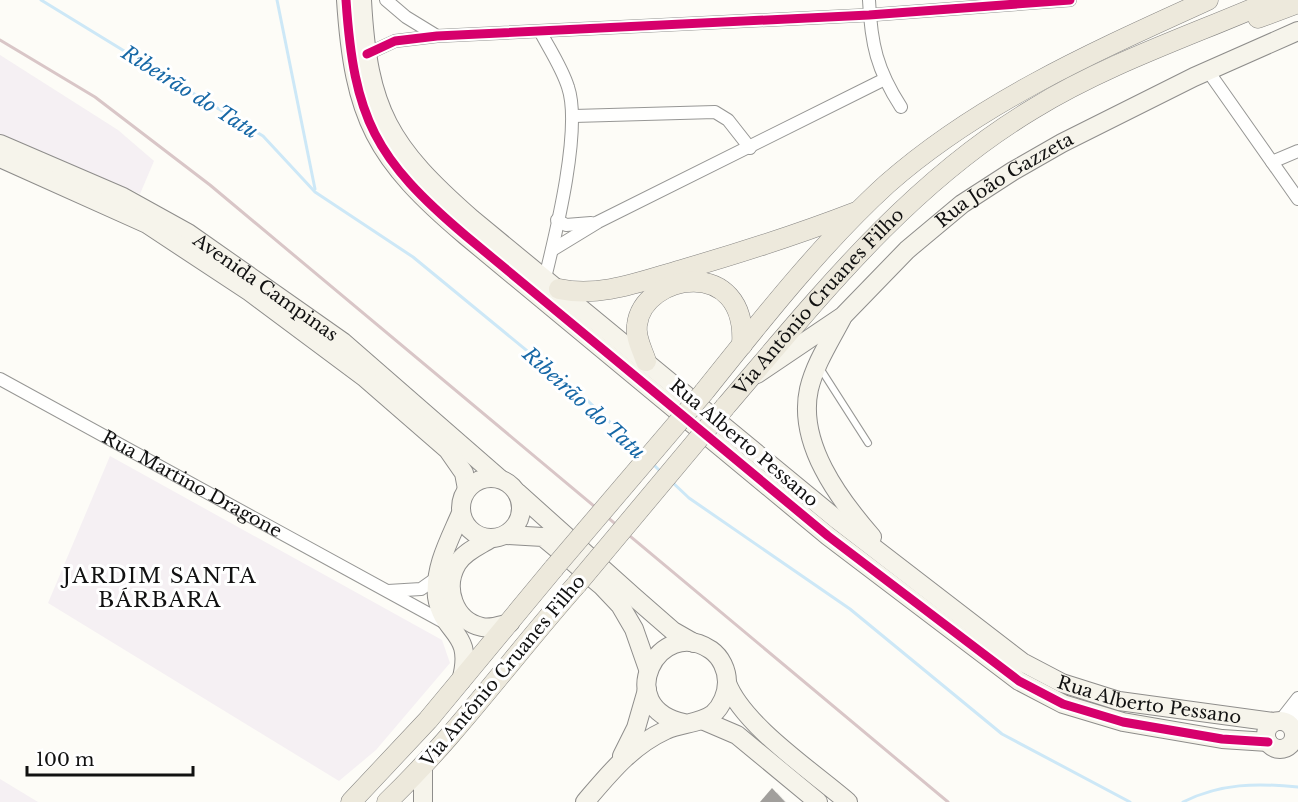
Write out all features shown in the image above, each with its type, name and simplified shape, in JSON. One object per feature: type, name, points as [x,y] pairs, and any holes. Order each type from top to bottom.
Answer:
[{"type":"main road","name":"Via Antônio Cruanes Filho","points":[[351,802],[389,764],[461,681],[704,392],[773,305],[887,185],[929,151],[1020,92],[1070,64],[1208,0]]},
{"type":"main road","name":"Via Antônio Cruanes Filho","points":[[387,802],[423,767],[497,682],[725,406],[857,253],[947,168],[1035,108],[1095,76],[1273,0]]},
{"type":"main road","points":[[1194,34],[1242,23],[1298,3]]},
{"type":"main road","points":[[552,283],[590,293],[752,249],[862,210]]},
{"type":"main road","points":[[646,361],[636,327],[641,312],[657,294],[686,282],[716,286],[736,304],[740,316],[742,345]]},
{"type":"street","name":"Rua Alberto Pessano","points":[[346,0],[351,62],[362,105],[383,150],[409,184],[466,236],[828,536],[996,665],[1052,699],[1124,722],[1222,738],[1286,735]]},
{"type":"street","name":"Rua Alberto Pessano","points":[[363,0],[367,54],[383,116],[409,157],[454,202],[835,518],[1000,646],[1042,674],[1062,683],[1119,701],[1286,735]]},
{"type":"street","points":[[386,0],[406,17],[438,36]]},
{"type":"street","points":[[868,0],[874,52],[883,80],[901,107]]},
{"type":"street","points":[[367,54],[395,41],[438,36],[541,33],[870,15],[1070,0]]},
{"type":"street","name":"Rua João Gazzeta","points":[[746,382],[843,316],[907,250],[962,204],[1062,143],[1208,71],[1298,31]]},
{"type":"street","points":[[541,33],[568,86],[574,116],[552,250],[552,283]]},
{"type":"street","points":[[1208,71],[1298,199]]},
{"type":"street","points":[[552,250],[598,222],[883,80]]},
{"type":"street","points":[[574,116],[715,112],[728,120],[750,148]]},
{"type":"street","points":[[1272,162],[1298,151]]},
{"type":"street","name":"Avenida Campinas","points":[[3,155],[154,212],[300,310],[448,450],[464,473],[467,489]]},
{"type":"street","points":[[557,220],[566,225],[598,222]]},
{"type":"street","points":[[843,316],[818,366],[809,390],[807,407],[810,437],[834,485],[849,508],[895,564]]},
{"type":"street","name":"Avenida Campinas","points":[[368,372],[499,478]]},
{"type":"street","name":"Rua Martino Dragone","points":[[0,379],[452,627]]},
{"type":"street","points":[[461,681],[466,661],[465,647],[443,615],[437,597],[438,577],[443,556],[461,513],[463,497],[467,489],[482,479],[499,478],[509,483],[673,631],[714,652],[726,671],[733,699],[752,720],[848,802]]},
{"type":"street","points":[[510,623],[485,628],[470,624],[455,607],[451,595],[453,573],[458,562],[515,527],[521,516],[522,505],[518,493]]},
{"type":"street","points":[[461,513],[471,531],[498,537],[543,537],[602,586],[620,605],[634,629],[648,669],[647,690],[636,728],[616,765]]},
{"type":"street","points":[[384,591],[421,589],[438,577]]},
{"type":"street","points":[[648,669],[655,657],[666,648],[679,643],[694,643]]},
{"type":"street","points":[[585,802],[616,765],[639,745],[693,721],[720,705],[727,682]]},
{"type":"street","points":[[647,690],[651,703],[660,713],[671,720],[693,721],[737,735],[818,802]]},
{"type":"street","points":[[1286,735],[1298,698]]},
{"type":"street","points":[[1286,735],[1298,712]]},
{"type":"street","points":[[423,767],[423,802]]},
{"type":"lane","points":[[818,366],[826,374],[868,443]]},
{"type":"shaded area","points":[[0,55],[118,130],[154,161],[140,194],[0,134]]},
{"type":"shaded area","points":[[110,456],[442,640],[450,663],[376,750],[339,781],[48,603]]},
{"type":"shaded area","points":[[0,779],[38,802],[0,802]]},
{"type":"building","points":[[772,788],[785,802],[760,802]]},
{"type":"waterway","name":"Ribeirão do Tatu","points":[[41,0],[263,136],[315,192],[413,257],[587,400],[643,454]]},
{"type":"waterway","points":[[277,0],[315,189]]},
{"type":"waterway","name":"Ribeirão do Tatu","points":[[652,463],[662,473]]},
{"type":"waterway","name":"Ribeirão do Tatu","points":[[671,481],[689,498],[850,609],[1002,734],[1130,802]]},
{"type":"waterway","name":"Ribeirão do Tatu","points":[[1183,802],[1211,791],[1239,786],[1298,787]]},
{"type":"railway","points":[[0,40],[95,97],[210,185],[948,802]]},
{"type":"cycle path","points":[[346,0],[355,76],[363,107],[390,159],[410,183],[466,236],[828,536],[1019,681],[1063,704],[1123,722],[1222,739],[1268,742]]},
{"type":"cycle path","points":[[367,54],[395,41],[437,36],[869,15],[1070,0]]},
{"type":"district","name":"JARDIM SANTA BÁRBARA","points":[[160,588]]}]
